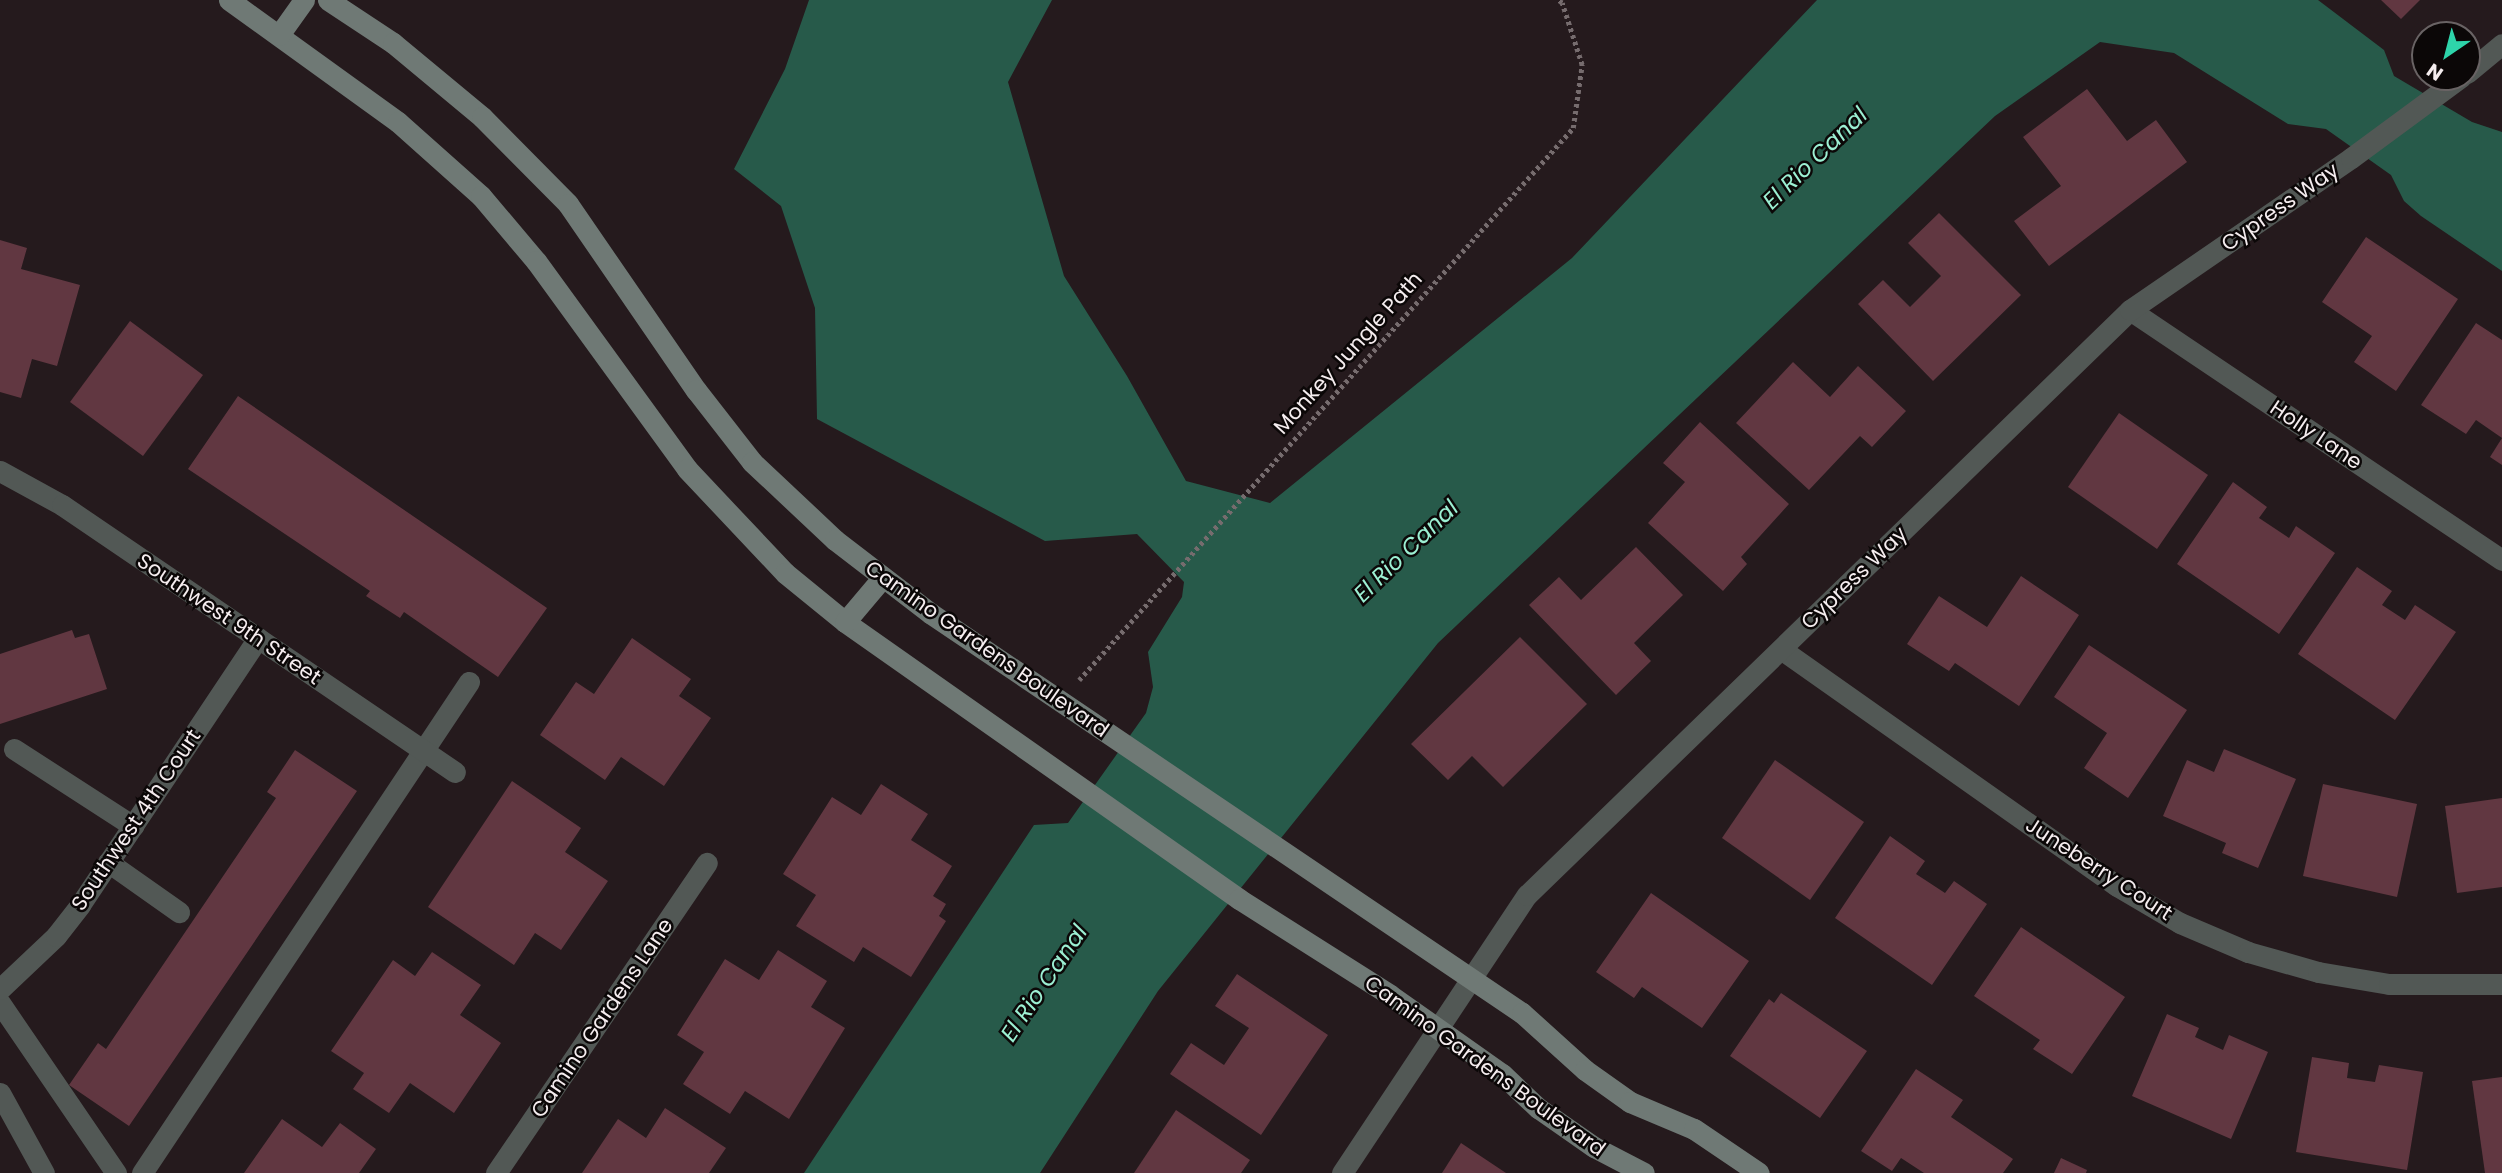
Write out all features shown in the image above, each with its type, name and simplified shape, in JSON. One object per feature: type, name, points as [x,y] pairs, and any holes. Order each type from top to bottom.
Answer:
[{"type":"street","name":"Camino Gardens Boulevard","points":[[229,0],[398,122],[481,196],[536,261],[687,470],[785,573],[845,622],[1047,765],[1239,898],[1502,1074],[1538,1108],[1560,1124],[1594,1147],[1644,1173]]},
{"type":"street","points":[[279,35],[304,0]]},
{"type":"street","name":"Camino Gardens Boulevard","points":[[328,0],[393,43],[482,117],[568,204],[696,390],[752,462],[835,540],[882,578],[1060,702],[1522,1013],[1585,1070],[1630,1102],[1694,1129],[1759,1173]]},
{"type":"street","points":[[2481,61],[2502,44]]},
{"type":"street","name":"Cypress Way","points":[[1342,1173],[1527,895],[2130,310],[2444,91]]},
{"type":"street","name":"Holly Lane","points":[[2130,310],[2502,560]]},
{"type":"street","name":"Southwest 9th Street","points":[[0,471],[62,505],[455,772]]},
{"type":"street","points":[[845,622],[882,578]]},
{"type":"street","name":"Southwest 4th Court","points":[[0,989],[56,936],[258,638]]},
{"type":"street","name":"Juneberry Court","points":[[1781,649],[2118,886],[2180,923],[2248,952],[2318,972],[2389,984],[2502,985]]},
{"type":"street","points":[[142,1173],[469,682]]},
{"type":"street","points":[[14,749],[133,826]]},
{"type":"street","points":[[108,862],[179,912]]},
{"type":"street","name":"Camino Gardens Lane","points":[[496,1173],[707,863]]},
{"type":"street","points":[[0,1003],[116,1173]]},
{"type":"street","points":[[0,1093],[44,1173]]},
{"type":"path","name":"Monkey Jungle Path","points":[[1060,702],[1264,470],[1573,128],[1582,65],[1562,3],[1558,0]]},
{"type":"water","name":"El Rio Canal","points":[[809,0],[1052,0],[1008,82],[1064,276],[1127,376],[1186,481],[1270,503],[1572,258],[1817,0],[2318,0],[2384,50],[2394,76],[2411,86],[2411,91],[2419,91],[2472,122],[2502,132],[2502,271],[2421,216],[2404,201],[2391,175],[2326,129],[2288,124],[2174,53],[2100,42],[1995,116],[1438,643],[1158,991],[1040,1173],[804,1173],[1034,825],[1068,823],[1146,713],[1153,687],[1148,652],[1182,597],[1184,582],[1137,534],[1045,541],[817,419],[815,308],[781,206],[734,169],[785,69]]},
{"type":"building","points":[[2381,0],[2420,0],[2401,19]]},
{"type":"building","points":[[2087,89],[2127,141],[2156,120],[2187,162],[2049,266],[2014,221],[2061,186],[2023,137]]},
{"type":"building","points":[[1939,213],[2021,295],[1933,381],[1858,304],[1883,280],[1910,307],[1941,276],[1908,243]]},
{"type":"building","points":[[2366,237],[2458,299],[2396,391],[2354,362],[2372,336],[2322,302]]},
{"type":"building","points":[[0,240],[27,248],[21,269],[80,285],[57,366],[32,359],[21,398],[0,392]]},
{"type":"building","points":[[130,321],[203,375],[143,456],[70,402]]},
{"type":"building","points":[[2476,323],[2502,340],[2502,438],[2476,420],[2466,434],[2421,405]]},
{"type":"building","points":[[1793,362],[1830,397],[1858,366],[1906,411],[1872,447],[1860,436],[1809,490],[1736,423]]},
{"type":"building","points":[[238,396],[547,608],[498,677],[404,612],[400,618],[366,596],[370,591],[188,469]]},
{"type":"building","points":[[2119,413],[2208,475],[2157,549],[2068,487]]},
{"type":"building","points":[[1700,422],[1789,504],[1741,557],[1747,564],[1723,591],[1648,523],[1685,482],[1663,463]]},
{"type":"building","points":[[2502,438],[2502,465],[2490,457]]},
{"type":"building","points":[[2233,482],[2267,507],[2259,518],[2289,538],[2296,526],[2335,553],[2279,634],[2177,564]]},
{"type":"building","points":[[1636,547],[1683,595],[1634,643],[1651,661],[1616,695],[1529,605],[1559,577],[1581,600]]},
{"type":"building","points":[[2357,567],[2392,591],[2382,605],[2405,620],[2415,605],[2456,632],[2395,720],[2298,654]]},
{"type":"building","points":[[2021,576],[2079,615],[2019,706],[1955,663],[1949,671],[1907,644],[1939,596],[1987,627]]},
{"type":"building","points":[[72,630],[75,638],[89,634],[107,689],[0,724],[0,654]]},
{"type":"building","points":[[1520,637],[1587,704],[1503,787],[1472,756],[1448,780],[1411,744]]},
{"type":"building","points":[[632,638],[691,679],[679,696],[711,718],[664,786],[621,757],[605,780],[540,735],[576,682],[594,694]]},
{"type":"building","points":[[2089,645],[2187,710],[2128,798],[2084,768],[2107,733],[2054,697]]},
{"type":"building","points":[[2224,749],[2296,779],[2258,868],[2222,853],[2226,843],[2163,816],[2187,760],[2214,772]]},
{"type":"building","points":[[295,750],[357,791],[129,1126],[69,1085],[98,1043],[106,1049],[276,798],[267,792]]},
{"type":"building","points":[[1775,760],[1864,822],[1810,900],[1722,838]]},
{"type":"building","points":[[512,781],[581,828],[565,852],[608,881],[561,950],[535,933],[514,965],[428,907]]},
{"type":"building","points":[[881,784],[928,814],[911,840],[952,866],[933,896],[946,904],[939,916],[946,921],[911,977],[863,947],[854,962],[796,926],[816,895],[783,874],[832,797],[861,815]]},
{"type":"building","points":[[2323,784],[2417,804],[2397,897],[2303,876]]},
{"type":"building","points":[[2502,798],[2502,887],[2457,893],[2445,806]]},
{"type":"building","points":[[1890,836],[1925,861],[1916,874],[1945,893],[1954,881],[1987,904],[1932,985],[1835,918]]},
{"type":"building","points":[[1651,893],[1749,961],[1702,1028],[1642,987],[1634,998],[1596,972]]},
{"type":"building","points":[[2021,927],[2125,997],[2072,1074],[2033,1049],[2040,1040],[1974,996]]},
{"type":"building","points":[[778,950],[827,981],[811,1007],[845,1028],[789,1119],[745,1091],[730,1114],[683,1084],[704,1052],[677,1035],[725,959],[759,980]]},
{"type":"building","points":[[432,952],[481,985],[460,1015],[501,1043],[454,1113],[410,1083],[389,1113],[353,1089],[364,1073],[331,1051],[393,960],[415,976]]},
{"type":"building","points":[[1237,974],[1328,1035],[1261,1135],[1170,1074],[1191,1043],[1224,1065],[1249,1028],[1215,1006]]},
{"type":"building","points":[[1781,993],[1867,1051],[1820,1118],[1730,1056],[1769,999],[1774,1003]]},
{"type":"building","points":[[2167,1014],[2199,1028],[2195,1037],[2223,1050],[2229,1035],[2268,1052],[2231,1139],[2132,1096]]},
{"type":"building","points":[[2312,1057],[2349,1063],[2347,1078],[2375,1082],[2379,1065],[2423,1072],[2407,1170],[2296,1152]]},
{"type":"building","points":[[1916,1069],[1963,1100],[1951,1117],[2013,1159],[2003,1173],[1924,1173],[1901,1158],[1892,1171],[1861,1151]]},
{"type":"building","points":[[2502,1077],[2502,1173],[2485,1173],[2472,1081]]},
{"type":"building","points":[[665,1108],[726,1148],[709,1173],[582,1173],[618,1119],[646,1138]]},
{"type":"building","points":[[1176,1110],[1250,1160],[1241,1173],[1134,1173]]},
{"type":"building","points":[[282,1119],[322,1147],[340,1123],[376,1149],[359,1173],[244,1173]]},
{"type":"building","points":[[1461,1143],[1506,1173],[1442,1173]]},
{"type":"building","points":[[2061,1158],[2087,1170],[2086,1173],[2054,1173]]}]
